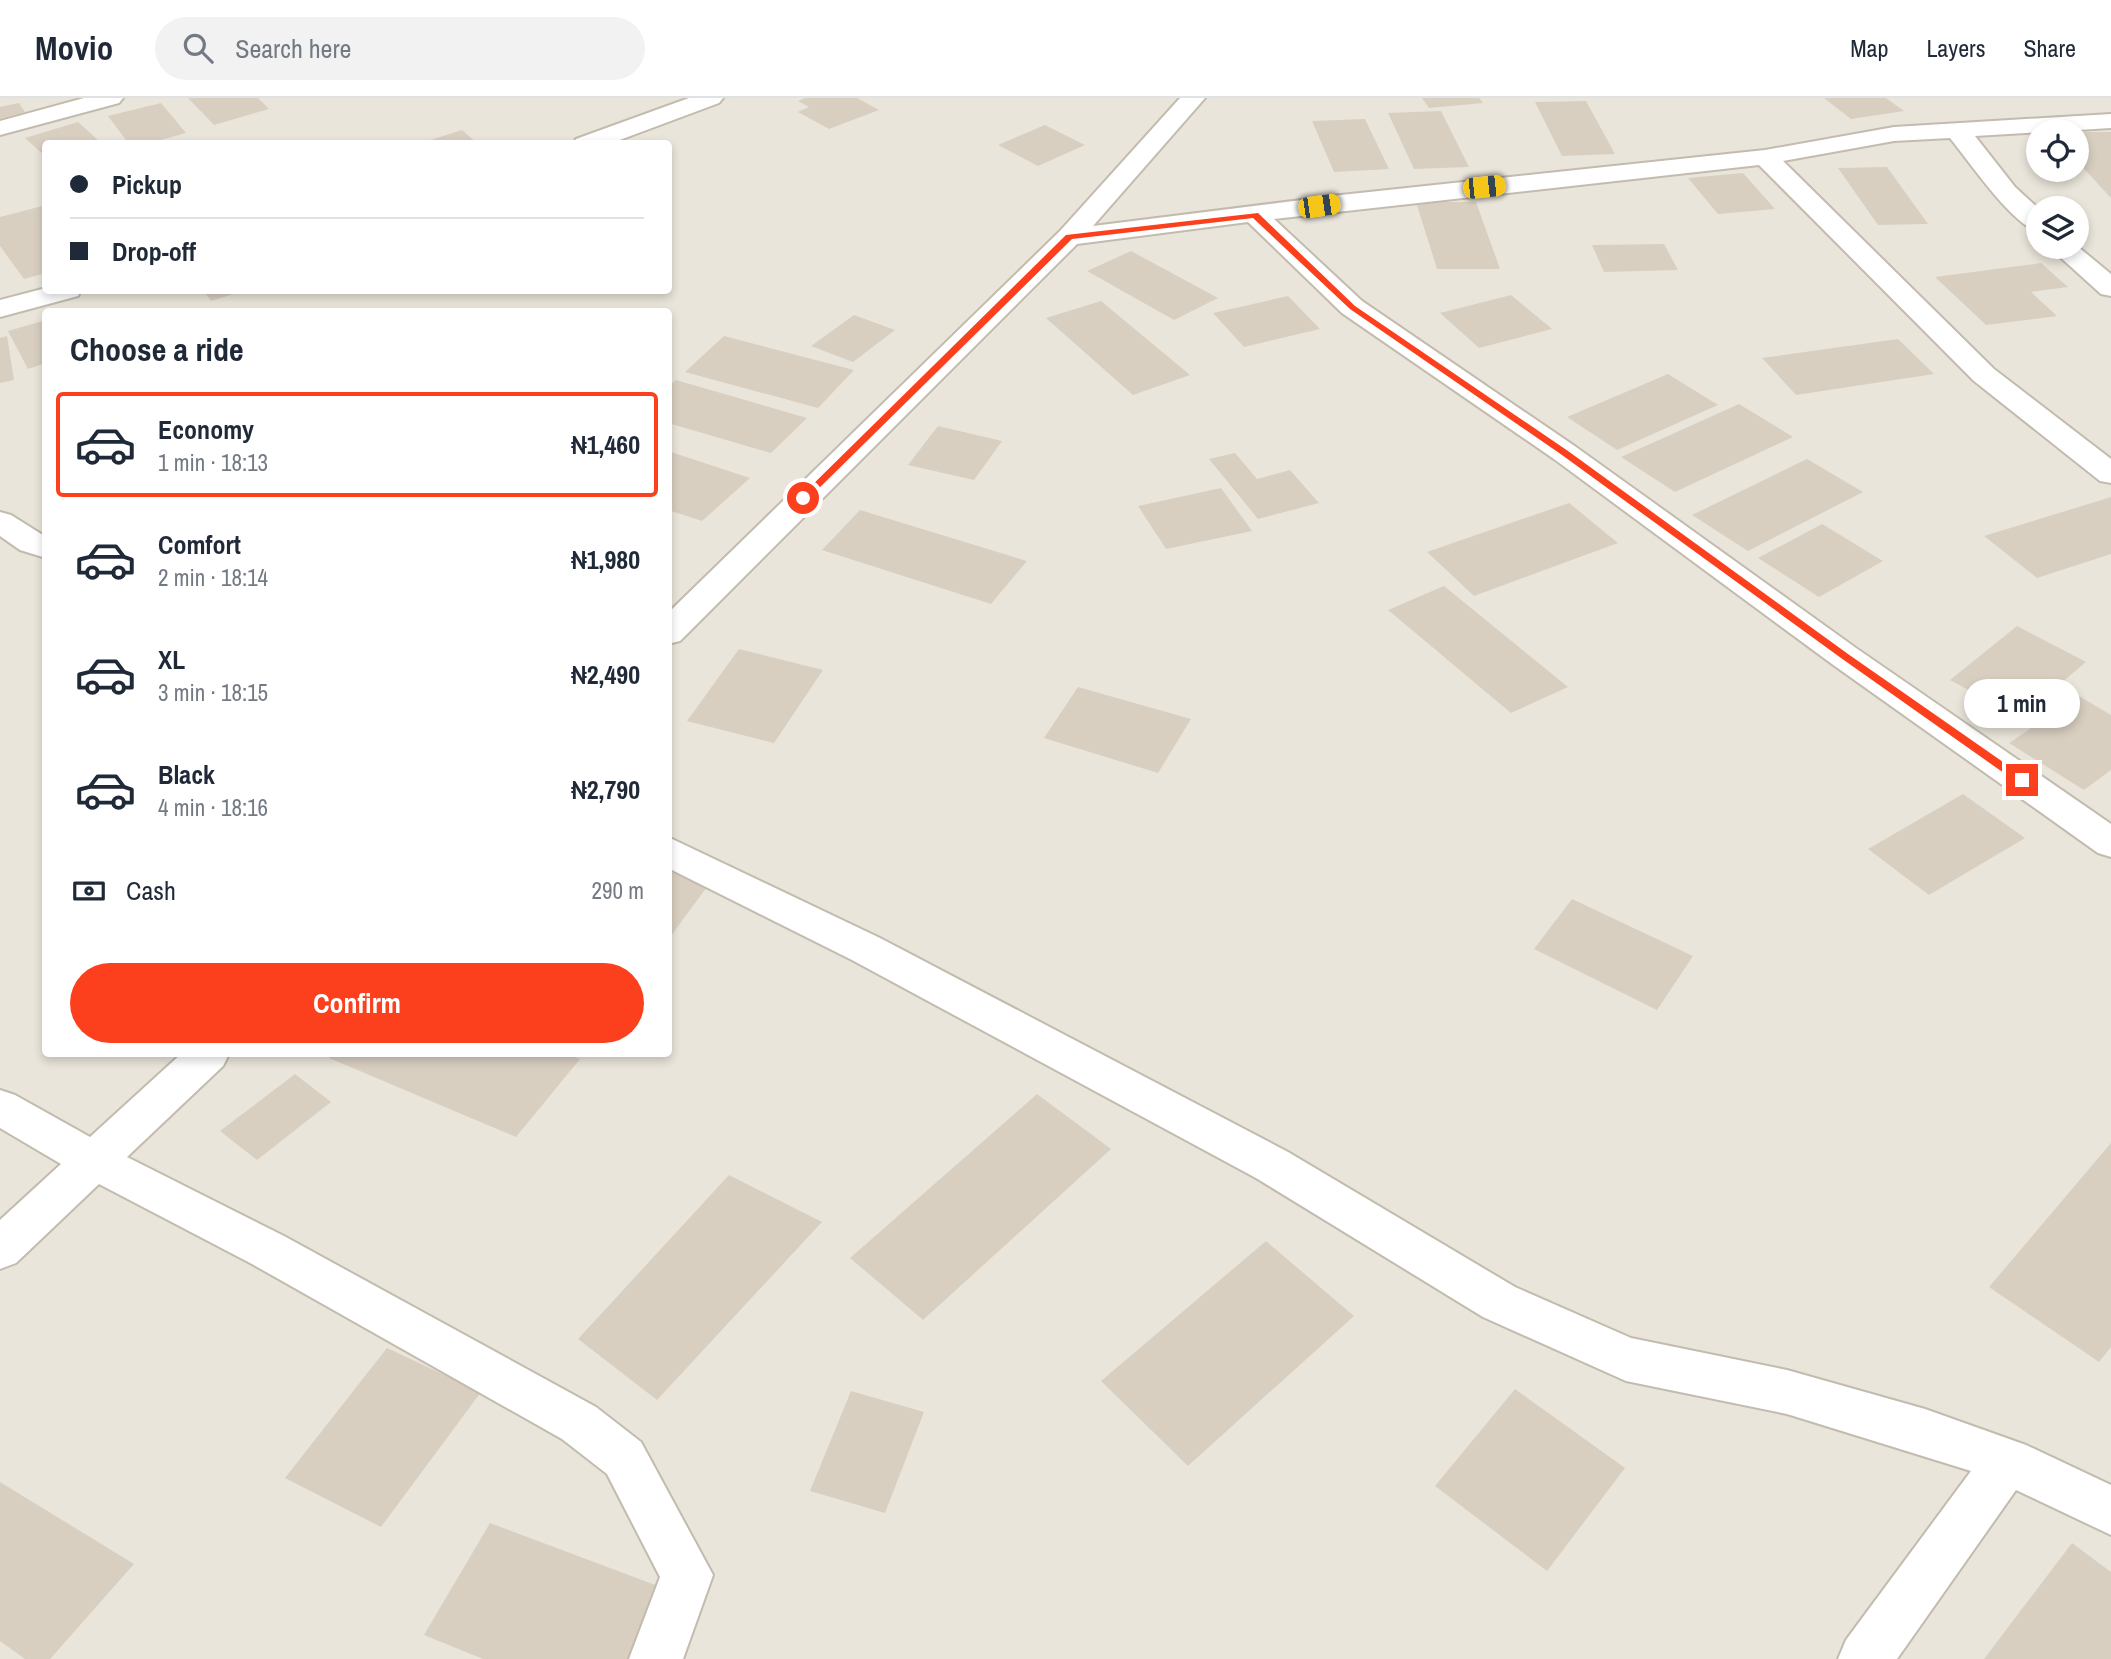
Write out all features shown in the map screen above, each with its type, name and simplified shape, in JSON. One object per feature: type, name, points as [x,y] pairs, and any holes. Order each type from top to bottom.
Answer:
[{"type":"street","points":[[0,128],[111,98]]},
{"type":"street","points":[[596,140],[710,98]]},
{"type":"street","points":[[672,629],[1069,237],[1193,98]]},
{"type":"street","points":[[1069,237],[1341,203],[1765,157],[1894,134],[2111,121]]},
{"type":"street","points":[[1956,129],[2006,192],[2026,211]]},
{"type":"street","points":[[1765,157],[1984,375],[2111,474]]},
{"type":"street","points":[[1255,215],[1352,307],[1565,453],[1844,656],[2111,843]]},
{"type":"street","points":[[2076,259],[2111,288]]},
{"type":"street","points":[[0,309],[54,294]]},
{"type":"street","points":[[0,522],[31,543],[42,547]]},
{"type":"street","points":[[672,853],[866,949],[1272,1165],[1499,1302],[1626,1359],[1787,1392],[1925,1432],[2008,1461],[2111,1511]]},
{"type":"street","points":[[0,1250],[205,1057]]},
{"type":"street","points":[[0,1107],[93,1160],[268,1250],[579,1423],[624,1458],[687,1575],[656,1659]]},
{"type":"street","points":[[1865,1659],[2008,1461]]},
{"type":"shaded area","points":[[0,98],[2111,98],[2111,1659],[0,1659]]},
{"type":"building","points":[[188,98],[258,98],[269,109],[214,125]]},
{"type":"building","points":[[805,98],[857,98],[879,110],[829,129],[798,112],[809,107],[798,101]]},
{"type":"building","points":[[1422,98],[1479,98],[1483,103],[1429,108]]},
{"type":"building","points":[[1824,98],[1886,98],[1904,111],[1851,119]]},
{"type":"building","points":[[1586,101],[1615,154],[1562,156],[1535,102]]},
{"type":"building","points":[[19,103],[25,112],[0,119],[0,107]]},
{"type":"building","points":[[161,103],[186,133],[161,140],[126,140],[108,116]]},
{"type":"building","points":[[1441,111],[1469,167],[1414,169],[1388,113]]},
{"type":"building","points":[[1365,119],[1389,169],[1334,172],[1312,121]]},
{"type":"building","points":[[78,122],[98,140],[42,140],[42,153],[25,138]]},
{"type":"building","points":[[1045,125],[1085,145],[1038,166],[998,145]]},
{"type":"building","points":[[462,130],[473,140],[430,140]]},
{"type":"building","points":[[2089,132],[2111,132],[2111,198],[2089,174]]},
{"type":"building","points":[[1887,167],[1928,224],[1878,225],[1838,168]]},
{"type":"building","points":[[1743,173],[1775,209],[1718,214],[1688,178]]},
{"type":"building","points":[[1416,202],[1476,202],[1500,269],[1437,269]]},
{"type":"building","points":[[42,206],[42,274],[24,279],[0,246],[0,217]]},
{"type":"building","points":[[1664,244],[1678,270],[1604,272],[1592,245]]},
{"type":"building","points":[[1131,251],[1218,298],[1174,320],[1087,271]]},
{"type":"building","points":[[2041,263],[2068,287],[2031,292],[2057,316],[1986,325],[1935,277]]},
{"type":"building","points":[[206,294],[233,294],[211,301]]},
{"type":"building","points":[[1511,295],[1552,329],[1479,348],[1440,313]]},
{"type":"building","points":[[1288,296],[1320,329],[1244,347],[1213,313]]},
{"type":"building","points":[[1101,301],[1190,375],[1133,395],[1046,318]]},
{"type":"building","points":[[854,315],[895,330],[853,362],[811,346]]},
{"type":"building","points":[[42,321],[42,364],[28,369],[8,331]]},
{"type":"building","points":[[7,336],[14,380],[0,383],[0,338]]},
{"type":"building","points":[[724,336],[854,370],[818,408],[685,372]]},
{"type":"building","points":[[1898,339],[1934,374],[1796,395],[1762,358]]},
{"type":"building","points":[[1668,374],[1718,405],[1617,450],[1567,417]]},
{"type":"building","points":[[676,380],[807,418],[771,453],[672,424],[672,384]]},
{"type":"building","points":[[1739,404],[1793,437],[1675,492],[1621,457]]},
{"type":"building","points":[[938,426],[1002,441],[974,480],[908,465]]},
{"type":"building","points":[[672,452],[750,478],[702,521],[672,511]]},
{"type":"building","points":[[1235,453],[1257,479],[1290,470],[1319,503],[1258,519],[1209,459]]},
{"type":"building","points":[[1807,459],[1863,492],[1748,551],[1692,515]]},
{"type":"building","points":[[1221,488],[1252,531],[1166,549],[1138,506]]},
{"type":"building","points":[[2111,497],[2111,554],[2037,578],[1984,536]]},
{"type":"building","points":[[1569,503],[1618,543],[1474,596],[1427,552]]},
{"type":"building","points":[[860,510],[1027,561],[991,604],[822,550]]},
{"type":"building","points":[[1822,524],[1883,561],[1819,597],[1758,558]]},
{"type":"building","points":[[1444,586],[1568,687],[1511,713],[1388,610]]},
{"type":"building","points":[[2017,626],[2086,662],[2020,718],[1950,680]]},
{"type":"building","points":[[739,649],[823,670],[774,743],[687,721]]},
{"type":"building","points":[[1078,687],[1191,719],[1158,773],[1044,738]]},
{"type":"building","points":[[2079,696],[2111,715],[2111,770],[2084,790],[2009,743]]},
{"type":"building","points":[[1963,794],[2025,838],[1929,895],[1868,849]]},
{"type":"building","points":[[672,872],[709,884],[672,935]]},
{"type":"building","points":[[1572,899],[1693,956],[1657,1010],[1534,949]]},
{"type":"building","points":[[575,1057],[580,1059],[516,1137],[329,1058]]},
{"type":"building","points":[[295,1074],[331,1102],[257,1160],[220,1131]]},
{"type":"building","points":[[1037,1094],[1111,1149],[923,1320],[850,1258]]},
{"type":"building","points":[[2111,1143],[2111,1347],[2099,1362],[1989,1287]]},
{"type":"building","points":[[729,1175],[822,1222],[657,1400],[578,1339]]},
{"type":"building","points":[[1266,1241],[1354,1316],[1188,1466],[1101,1381]]},
{"type":"building","points":[[387,1348],[481,1392],[381,1527],[285,1478]]},
{"type":"building","points":[[1515,1389],[1625,1468],[1547,1571],[1435,1486]]},
{"type":"building","points":[[851,1391],[924,1412],[885,1513],[810,1491]]},
{"type":"building","points":[[0,1482],[134,1564],[50,1659],[25,1659],[0,1641]]},
{"type":"building","points":[[490,1523],[666,1589],[630,1659],[483,1659],[424,1635]]},
{"type":"building","points":[[2072,1543],[2111,1572],[2111,1659],[1984,1659]]},
{"type":"route","points":[[803,498],[1069,237],[1255,215],[1352,307],[1565,453],[1844,656],[2022,780]]}]
